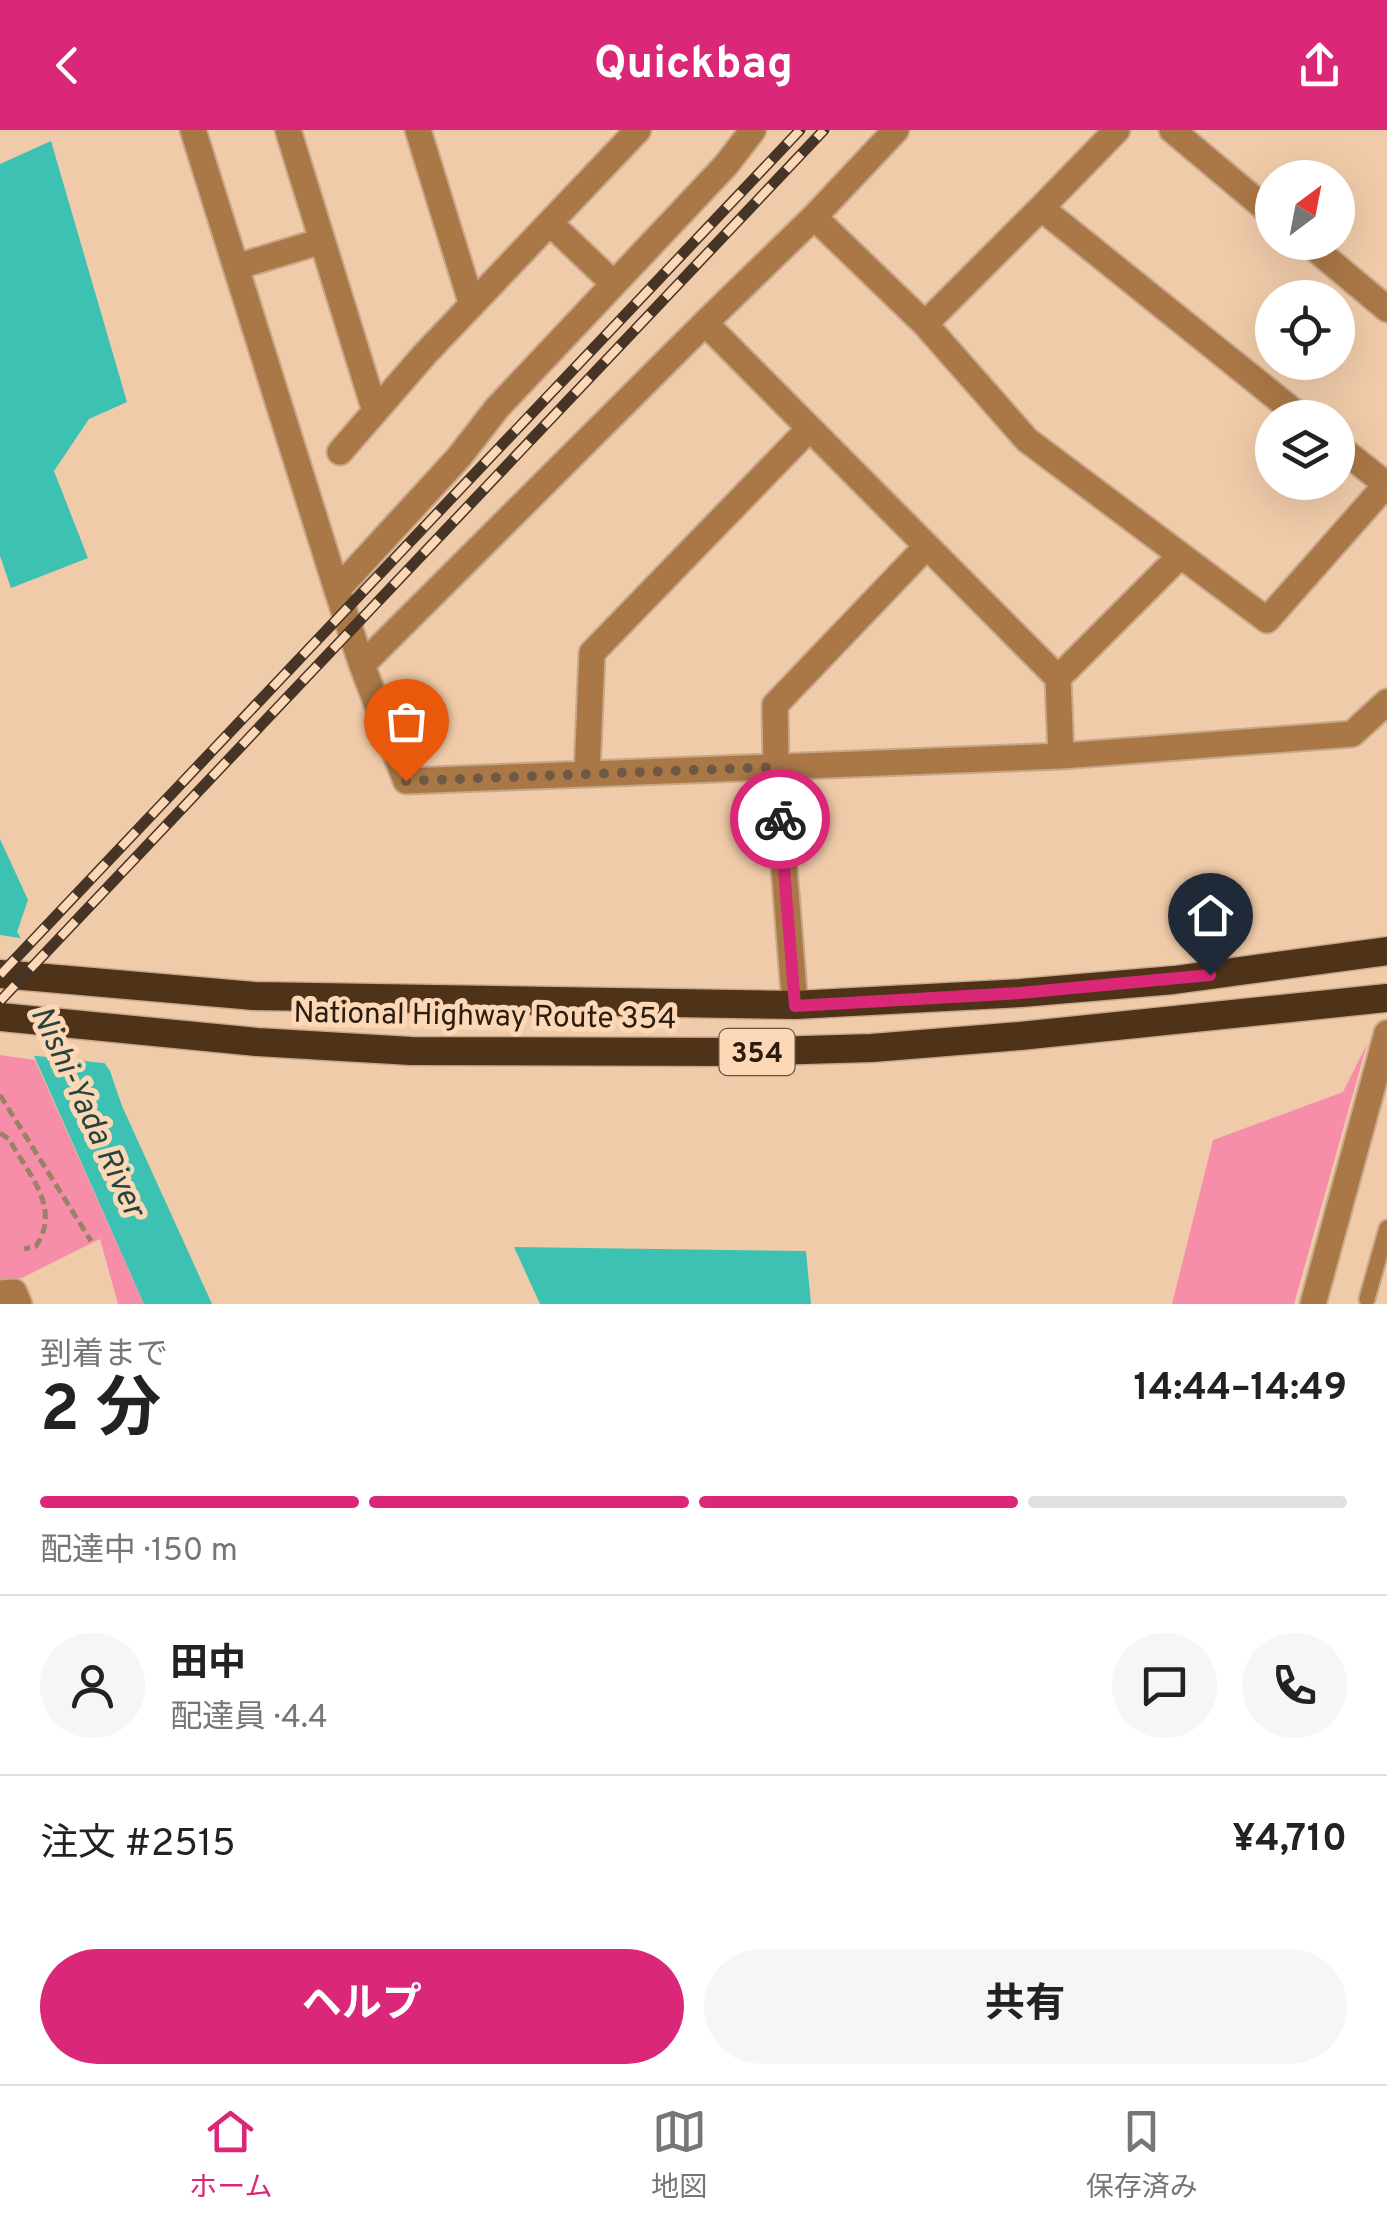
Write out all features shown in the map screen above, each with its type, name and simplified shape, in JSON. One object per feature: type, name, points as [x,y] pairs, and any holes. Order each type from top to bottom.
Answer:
[{"type":"highway","name":"National Highway Route 354","points":[[0,974],[254,996],[795,1006],[1174,980],[1387,951]]},
{"type":"highway","name":"National Highway Route 354","points":[[0,1017],[258,1042],[411,1051],[741,1052],[872,1048],[1001,1038],[1387,998]]},
{"type":"street","points":[[193,130],[337,590],[406,781],[1061,756],[1352,734],[1387,702]]},
{"type":"street","points":[[288,130],[375,411]]},
{"type":"street","points":[[340,452],[638,130]]},
{"type":"street","points":[[337,590],[497,408],[726,166],[753,130]]},
{"type":"street","points":[[362,665],[814,217],[896,130]]},
{"type":"street","points":[[925,324],[1117,130]]},
{"type":"street","points":[[1172,130],[1255,200]]},
{"type":"street","points":[[422,132],[472,305]]},
{"type":"street","points":[[1041,208],[1280,400]]},
{"type":"street","points":[[814,217],[925,324],[1028,440],[1267,620],[1387,485],[1355,460]]},
{"type":"street","points":[[550,223],[614,284]]},
{"type":"street","points":[[236,267],[322,240]]},
{"type":"street","points":[[1328,260],[1387,309]]},
{"type":"street","points":[[705,323],[1058,678],[1061,756]]},
{"type":"street","points":[[586,774],[592,653],[808,430]]},
{"type":"street","points":[[795,1006],[776,767],[775,704],[926,546]]},
{"type":"street","points":[[1058,678],[1180,556]]},
{"type":"street","points":[[1313,1304],[1387,1033]]},
{"type":"street","points":[[0,1293],[14,1292],[20,1304]]},
{"type":"lane","points":[[1367,1300],[1387,1228]]},
{"type":"path","points":[[0,1094],[91,1241]]},
{"type":"path","points":[[0,1133],[9,1140],[46,1204],[45,1234],[36,1246],[24,1249]]},
{"type":"shaded area","points":[[1367,1044],[1294,1304],[1172,1304],[1213,1140],[1343,1092]]},
{"type":"shaded area","points":[[0,1055],[35,1060],[144,1304],[118,1304],[100,1239],[22,1278],[0,1279]]},
{"type":"water","points":[[51,141],[127,402],[89,419],[54,471],[88,558],[11,588],[0,556],[0,164]]},
{"type":"water","name":"Nishi-Yada River","points":[[0,839],[28,900],[17,932],[110,1071],[122,1106],[212,1304],[144,1304],[0,979]]},
{"type":"water","points":[[514,1247],[806,1251],[811,1304],[540,1304]]},
{"type":"pier","points":[[0,935],[27,939],[112,1064],[28,1055],[0,991]]},
{"type":"railway","points":[[0,975],[800,130]]},
{"type":"railway","points":[[0,1001],[824,130]]},
{"type":"way so far","points":[[406,781],[776,767],[780,819]]},
{"type":"route","points":[[780,819],[795,1006],[1020,993],[1210,975]]}]
